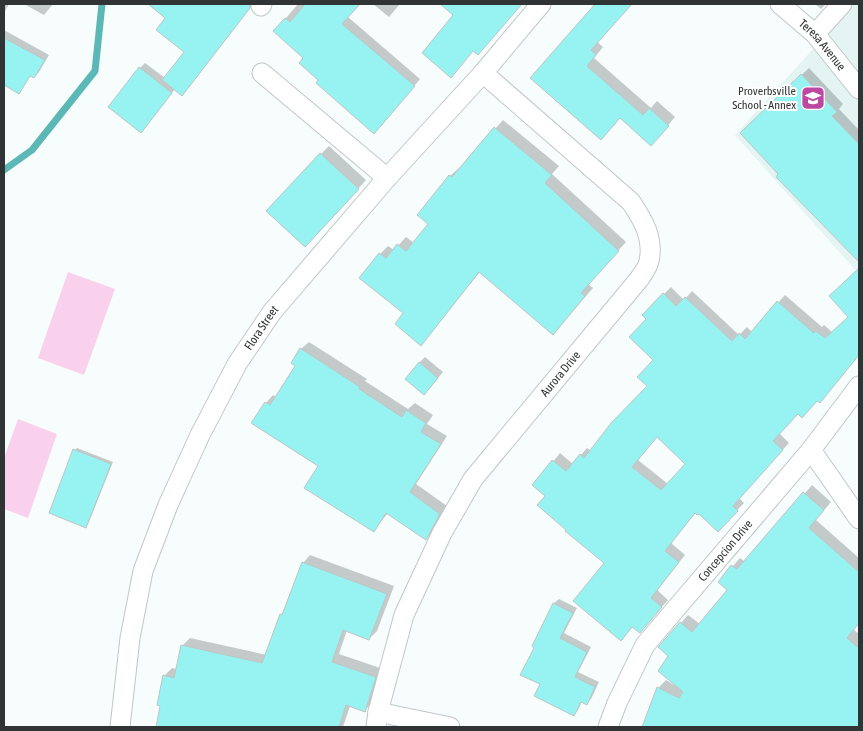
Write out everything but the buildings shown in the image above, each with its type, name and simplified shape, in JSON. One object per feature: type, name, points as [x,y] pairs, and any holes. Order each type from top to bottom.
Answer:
[{"type":"street","name":"Flora Street","points":[[120,727],[130,638],[143,571],[168,505],[200,435],[237,364],[272,312],[386,178],[483,73],[541,4]]},
{"type":"street","name":"Teresa Avenue","points":[[780,4],[815,34],[859,90]]},
{"type":"street","points":[[815,34],[842,4]]},
{"type":"street","name":"Aurora Drive","points":[[377,719],[404,615],[442,534],[473,479],[640,278],[649,262],[650,246],[646,225],[631,202],[483,73]]},
{"type":"street","points":[[262,74],[386,178]]},
{"type":"street","name":"Concepcion Drive","points":[[608,727],[617,703],[645,645],[811,450],[859,386]]},
{"type":"street","points":[[811,450],[859,519]]},
{"type":"street","points":[[377,719],[450,727]]},
{"type":"shaded area","points":[[854,4],[859,4],[859,274],[735,135]]},
{"type":"shaded area","points":[[68,272],[115,289],[84,375],[38,358]]},
{"type":"shaded area","points":[[18,419],[57,434],[28,518],[4,509],[4,458]]},
{"type":"waterway","points":[[4,170],[32,150],[95,71],[102,4]]},
{"type":"place","name":"Proverbsville School - Annex","points":[[813,98]]}]
